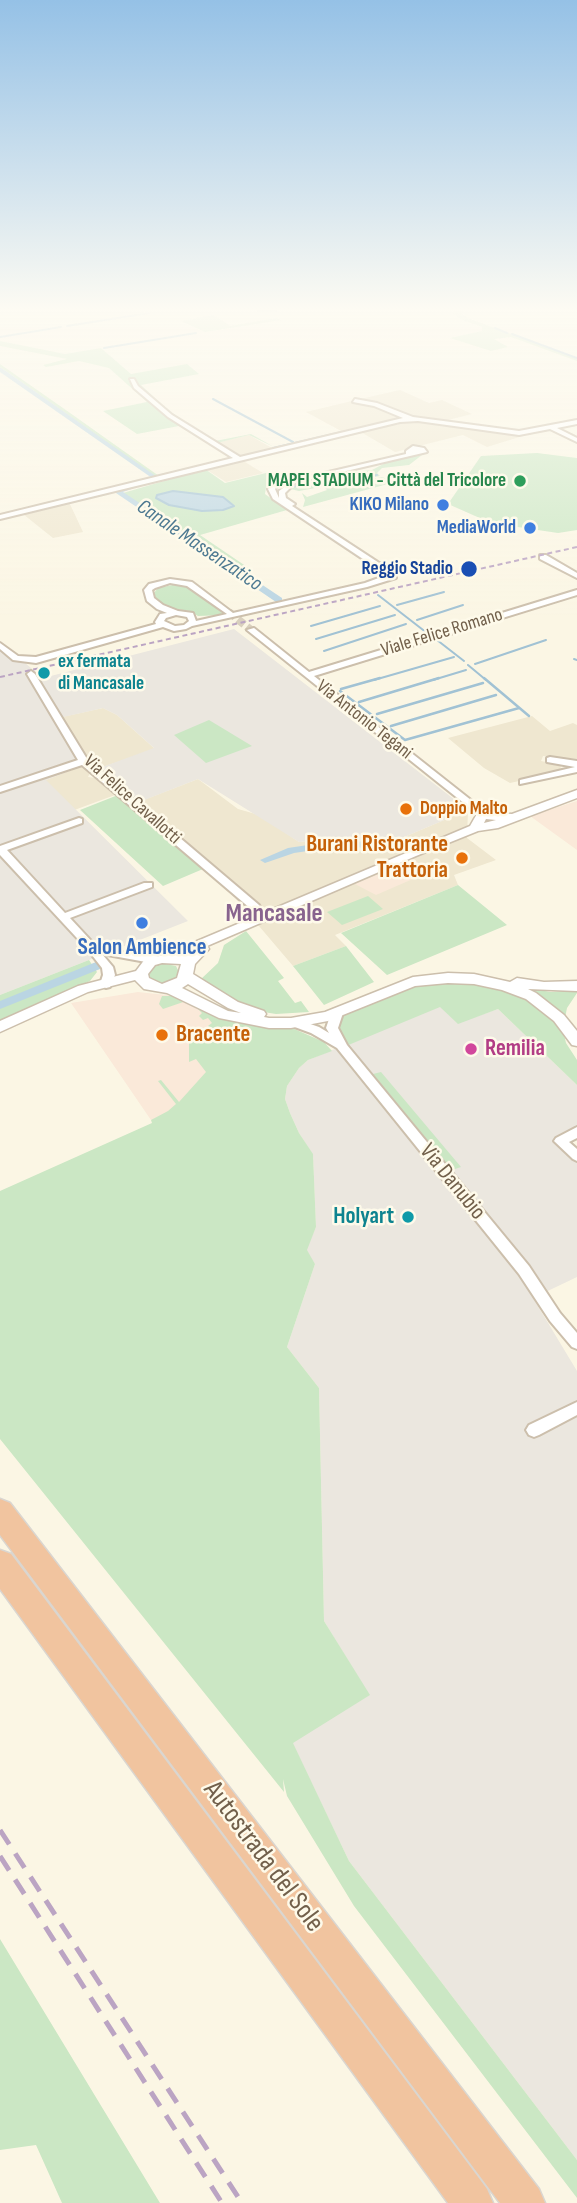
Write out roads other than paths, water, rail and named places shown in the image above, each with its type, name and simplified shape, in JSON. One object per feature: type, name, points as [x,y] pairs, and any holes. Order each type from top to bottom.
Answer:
[{"type":"highway","name":"Autostrada del Sole","points":[[0,1512],[525,2203]]},
{"type":"highway","name":"Autostrada del Sole","points":[[0,1564],[473,2203]]},
{"type":"street","points":[[167,414],[237,458]]},
{"type":"street","points":[[399,414],[411,419],[514,432],[555,428],[577,422]]},
{"type":"street","points":[[0,517],[237,458],[411,419]]},
{"type":"street","points":[[555,428],[575,440]]},
{"type":"street","points":[[229,612],[194,586],[181,582],[161,583],[148,590],[150,599],[161,616],[174,629],[192,621],[214,619],[389,579],[393,574],[275,498],[271,489],[283,477],[295,480],[410,452]]},
{"type":"street","points":[[295,480],[281,491],[286,501],[399,574],[395,580],[370,584]]},
{"type":"street","points":[[543,558],[577,576]]},
{"type":"street","name":"Viale Felice Romano","points":[[307,675],[577,592]]},
{"type":"street","points":[[0,645],[16,658],[37,660],[176,612],[192,621]]},
{"type":"street","name":"Via Antonio Tegani","points":[[251,630],[485,819]]},
{"type":"street","name":"Via Felice Cavallotti","points":[[31,674],[83,761],[255,907]]},
{"type":"street","points":[[550,760],[577,766]]},
{"type":"street","points":[[0,789],[83,761]]},
{"type":"street","points":[[523,782],[577,766]]},
{"type":"street","points":[[62,1000],[144,976],[162,959],[485,819],[512,817],[577,794]]},
{"type":"street","points":[[79,821],[0,849],[107,967],[109,975],[106,984]]},
{"type":"street","points":[[64,917],[148,885]]},
{"type":"street","points":[[170,988],[180,984],[192,957],[230,930]]},
{"type":"street","points":[[92,948],[126,956],[179,962],[186,973],[245,1010],[279,1017],[315,1013],[388,983],[430,973],[478,974],[544,988],[577,986]]},
{"type":"street","points":[[92,948],[102,956],[133,962],[144,976],[224,1015],[269,1023],[313,1021],[413,982],[448,978],[474,979],[506,986],[531,996],[559,1018],[577,1040]]},
{"type":"street","points":[[0,1027],[83,989],[144,976]]},
{"type":"street","name":"Via Danubio","points":[[337,1013],[332,1028],[342,1047],[524,1270],[558,1321],[577,1343]]},
{"type":"street","points":[[577,1015],[577,1040]]},
{"type":"street","name":"Via Danubio","points":[[296,1023],[315,1030],[342,1047]]},
{"type":"street","points":[[577,1132],[560,1140],[577,1156]]},
{"type":"street","name":"Via Danubio","points":[[558,1321],[577,1335]]},
{"type":"street","points":[[534,1430],[577,1408]]},
{"type":"water","points":[[173,491],[223,497],[234,506],[223,510],[202,511],[169,505],[156,498],[157,495]]},
{"type":"waterway","name":"Canale Massenzatico","points":[[64,414],[154,477]]},
{"type":"waterway","points":[[241,414],[293,442]]},
{"type":"waterway","points":[[273,448],[342,432]]},
{"type":"waterway","points":[[197,467],[223,460]]},
{"type":"waterway","points":[[289,487],[377,475]]},
{"type":"waterway","name":"Canale Massenzatico","points":[[157,479],[118,492],[279,600]]},
{"type":"waterway","points":[[397,605],[444,592]]},
{"type":"waterway","points":[[378,595],[427,633]]},
{"type":"waterway","points":[[417,620],[463,605]]},
{"type":"waterway","points":[[311,626],[380,606]]},
{"type":"waterway","points":[[316,639],[395,615]]},
{"type":"waterway","points":[[324,651],[406,624]]},
{"type":"waterway","points":[[437,640],[464,661]]},
{"type":"waterway","points":[[475,664],[546,640]]},
{"type":"waterway","points":[[374,680],[454,657]]},
{"type":"waterway","points":[[468,665],[486,680]]},
{"type":"waterway","points":[[433,680],[466,670]]},
{"type":"waterway","points":[[341,689],[380,678]]},
{"type":"waterway","points":[[359,702],[439,678]]},
{"type":"waterway","points":[[484,678],[529,716]]},
{"type":"waterway","points":[[377,714],[483,683]]},
{"type":"waterway","points":[[340,691],[405,740],[519,708]]},
{"type":"waterway","points":[[391,726],[496,695]]},
{"type":"waterway","points":[[265,860],[292,850],[335,844],[385,845]]},
{"type":"waterway","points":[[0,1005],[96,966]]},
{"type":"tunnel","points":[[229,612],[251,630]]},
{"type":"railway","points":[[0,677],[577,547]]},
{"type":"railway","points":[[0,1830],[242,2203]]},
{"type":"railway","points":[[0,1856],[222,2203]]},
{"type":"place","name":"MAPEI STADIUM - Città del Tricolore","points":[[520,481]]},
{"type":"place","name":"KIKO Milano","points":[[443,505]]},
{"type":"place","name":"MediaWorld","points":[[530,528]]},
{"type":"place","name":"Reggio Stadio","points":[[469,569]]},
{"type":"place","name":"ex fermata di Mancasale","points":[[44,673]]},
{"type":"place","name":"Doppio Malto","points":[[406,809]]},
{"type":"place","name":"Burani Ristorante Trattoria","points":[[462,858]]},
{"type":"place","name":"Salon Ambience","points":[[142,923]]},
{"type":"place","name":"Bracente","points":[[162,1035]]},
{"type":"place","name":"Remilia","points":[[471,1049]]},
{"type":"place","name":"Holyart","points":[[408,1217]]},
{"type":"district","name":"Mancasale","points":[[274,914]]}]
